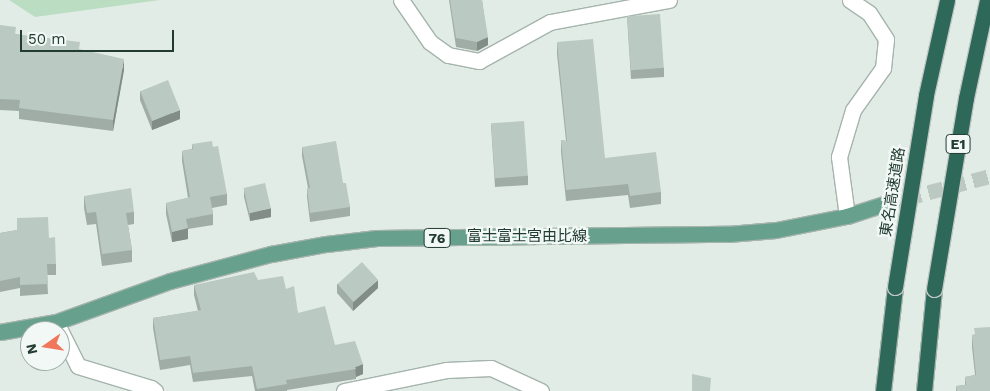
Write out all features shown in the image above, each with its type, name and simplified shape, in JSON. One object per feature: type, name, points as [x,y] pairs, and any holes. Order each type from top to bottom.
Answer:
[{"type":"highway","name":"東名高速道路","points":[[883,391],[895,287],[926,95],[947,0]]},
{"type":"highway","name":"E1","points":[[924,391],[934,289],[966,98],[987,0]]},
{"type":"main road","name":"富士富士宮由比線","points":[[59,321],[170,281],[271,254],[326,244],[377,238],[728,234],[776,230],[847,216],[884,204]]},
{"type":"main road","name":"富士富士宮由比線","points":[[0,332],[20,328]]},
{"type":"street","points":[[401,0],[430,42],[448,55],[479,61],[550,22],[669,0]]},
{"type":"street","points":[[847,216],[839,157],[853,110],[882,68],[886,38],[869,13],[850,0]]},
{"type":"street","points":[[70,350],[78,366],[151,388],[155,391]]},
{"type":"street","points":[[344,391],[446,370],[491,368],[541,391]]},
{"type":"green space","points":[[9,0],[160,0],[35,17]]},
{"type":"building","points":[[450,0],[482,0],[488,37],[477,42],[456,38]]},
{"type":"building","points":[[660,14],[664,68],[631,70],[627,16]]},
{"type":"building","points":[[0,25],[16,27],[15,34],[80,42],[79,49],[124,59],[113,120],[19,108],[20,100],[0,99]]},
{"type":"building","points":[[593,39],[605,158],[656,152],[661,192],[630,196],[628,184],[566,190],[561,140],[567,141],[557,42]]},
{"type":"building","points":[[168,80],[180,110],[152,121],[140,91]]},
{"type":"building","points":[[524,121],[528,176],[495,178],[491,123]]},
{"type":"building","points":[[212,141],[213,147],[218,146],[227,194],[210,197],[213,214],[186,219],[188,228],[172,232],[166,203],[190,197],[182,151],[193,149],[192,144]]},
{"type":"building","points":[[336,141],[343,183],[346,183],[350,207],[310,213],[307,188],[310,188],[302,147]]},
{"type":"building","points":[[265,183],[271,208],[249,213],[244,188]]},
{"type":"building","points":[[131,188],[134,212],[126,213],[132,250],[102,254],[96,212],[87,213],[84,196]]},
{"type":"building","points":[[48,217],[49,238],[55,237],[56,264],[47,264],[48,284],[20,285],[20,277],[0,281],[0,233],[17,230],[17,218]]},
{"type":"building","points":[[362,262],[378,280],[354,302],[337,284]]},
{"type":"building","points":[[254,272],[258,280],[283,276],[286,289],[294,286],[298,313],[325,306],[335,345],[355,341],[363,364],[355,367],[356,369],[286,380],[287,384],[257,389],[252,366],[193,373],[190,356],[160,360],[153,318],[201,310],[194,285]]},
{"type":"building","points":[[990,327],[990,391],[957,391],[956,386],[966,385],[965,377],[976,375],[972,335],[975,334],[974,328]]},
{"type":"building","points":[[692,374],[711,378],[710,391],[692,391]]},
{"type":"tunnel","points":[[884,204],[990,176]]}]
